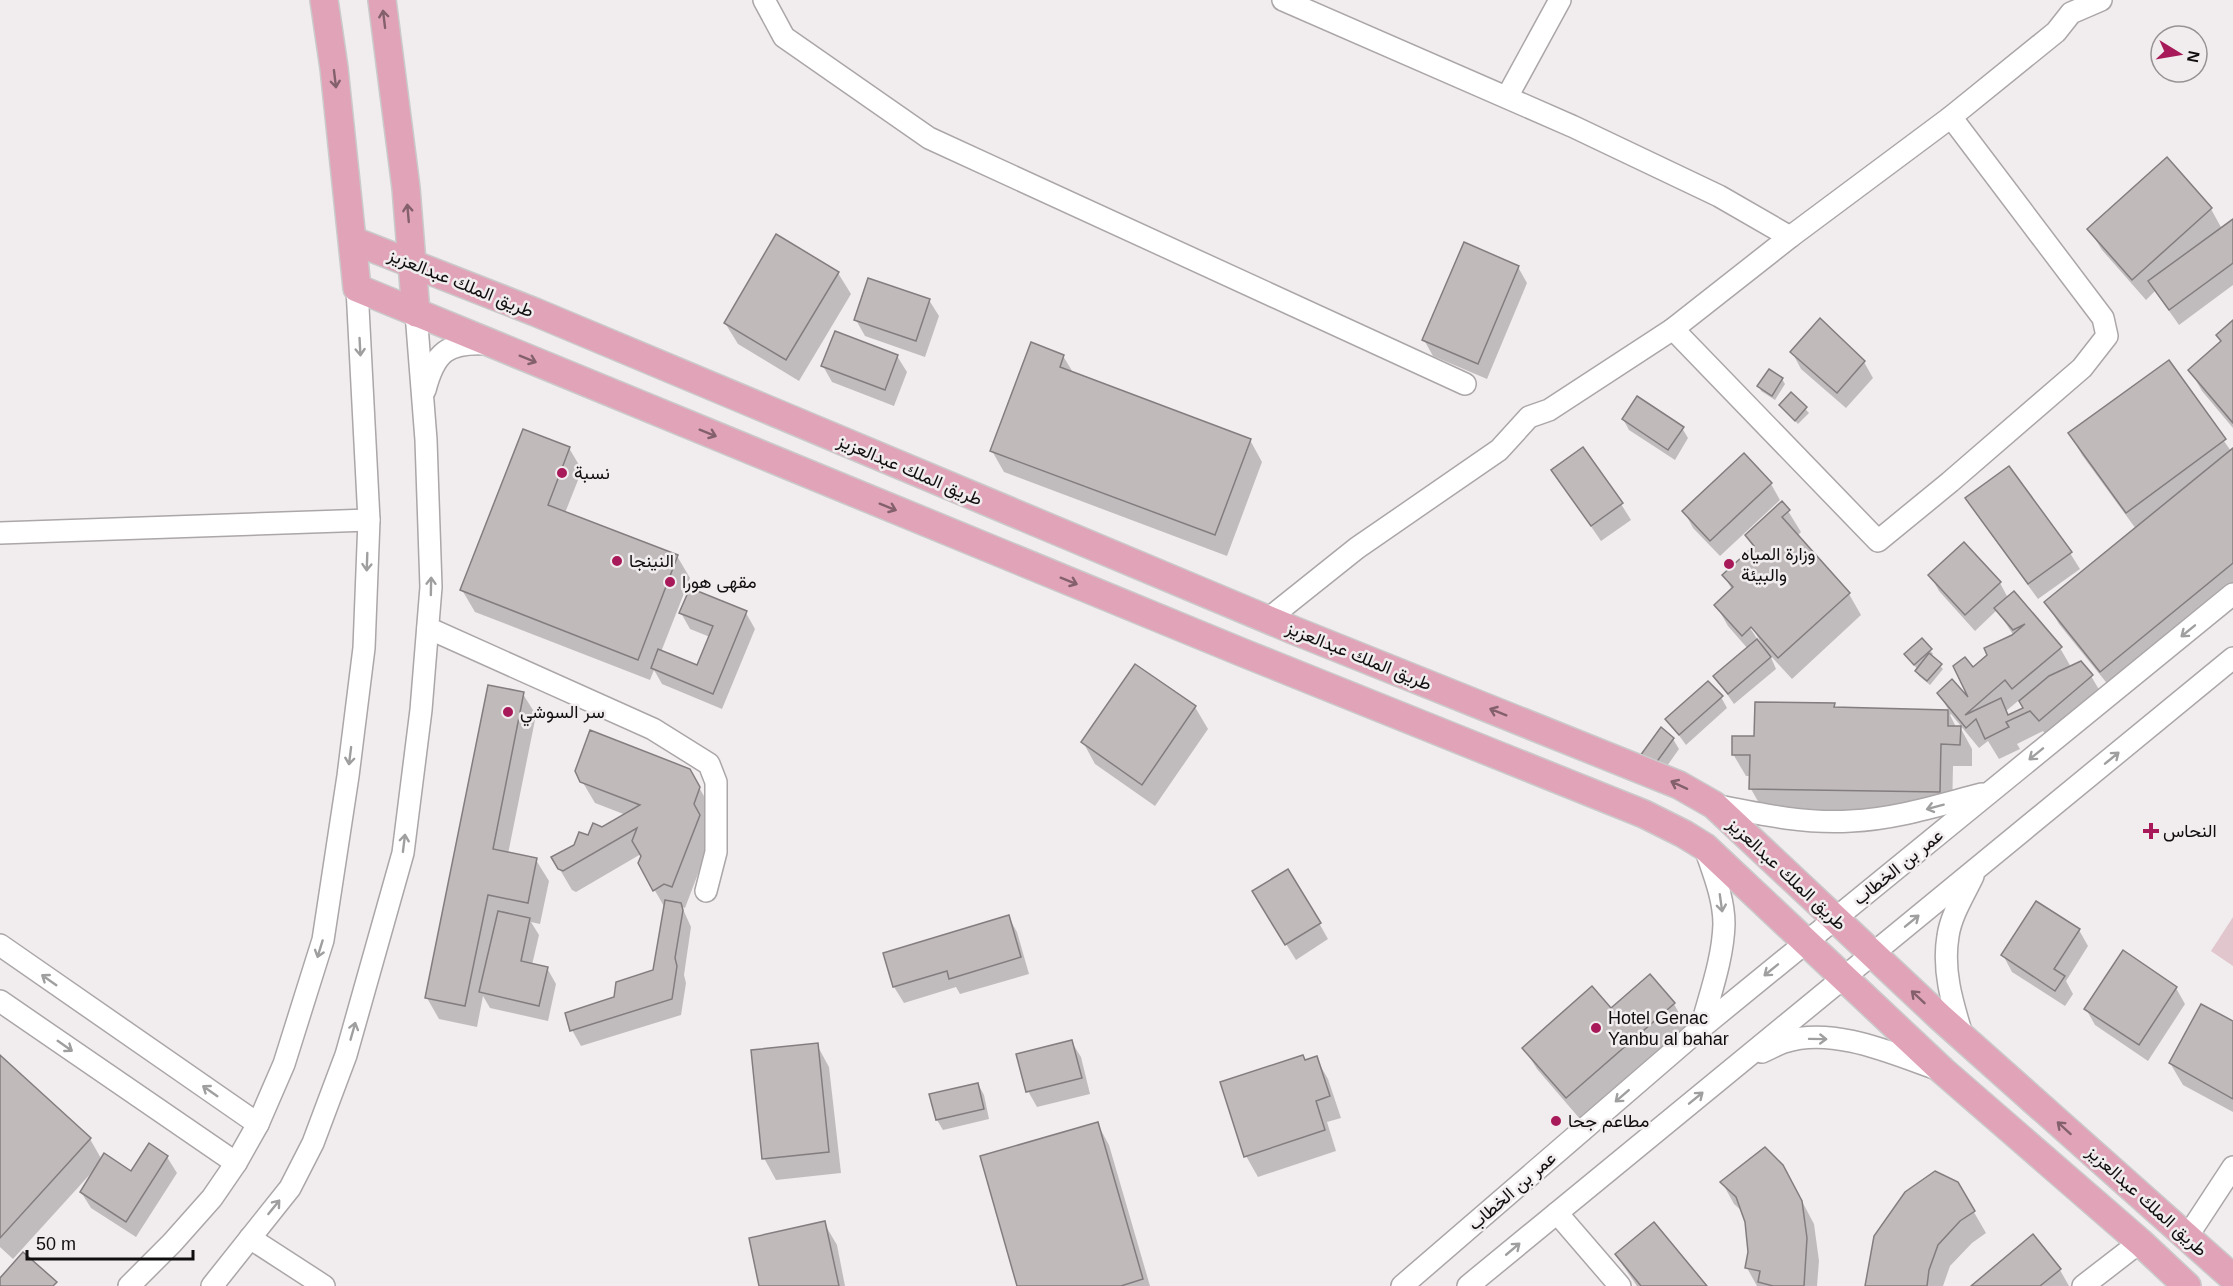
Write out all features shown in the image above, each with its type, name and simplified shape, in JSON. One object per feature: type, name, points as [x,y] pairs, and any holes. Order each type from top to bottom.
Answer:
[{"type":"main road","points":[[324,0],[354,241],[357,288]]},
{"type":"main road","points":[[382,0],[406,188],[416,313]]},
{"type":"main road","name":"طريق الملك عبدالعزيز","points":[[354,241],[546,317],[1268,619],[1679,785],[1714,805],[1963,1039],[2233,1278]]},
{"type":"main road","name":"طريق الملك عبدالعزيز","points":[[357,288],[1257,659],[1644,814],[1684,834],[1705,847],[1943,1071],[2140,1242],[2187,1286]]},
{"type":"street","points":[[764,0],[784,37],[929,138],[1465,384]]},
{"type":"street","points":[[1283,0],[1507,98],[1719,196],[1790,237]]},
{"type":"street","points":[[1507,98],[1560,0]]},
{"type":"street","points":[[1268,619],[1357,548],[1499,450],[1529,417],[1549,410],[1673,329],[1790,237],[1951,117],[2056,32],[2066,6],[2101,0]]},
{"type":"street","points":[[1673,329],[1878,541],[2082,368],[2107,336],[2103,318],[1951,117]]},
{"type":"street","points":[[129,1286],[212,1198],[236,1163],[258,1124],[284,1064],[322,940],[348,776],[364,648],[369,520],[357,288]]},
{"type":"street","points":[[214,1285],[290,1188],[313,1143],[346,1055],[403,853],[421,710],[431,587],[423,400],[416,313]]},
{"type":"street","points":[[423,400],[430,371],[444,351],[465,343],[493,344]]},
{"type":"street","points":[[0,533],[369,520]]},
{"type":"street","name":"عمر بن الخطاب","points":[[1402,1286],[1701,1028],[2233,594]]},
{"type":"street","points":[[428,628],[653,729],[709,764],[716,782],[716,852],[706,891]]},
{"type":"street","points":[[1468,1286],[2233,658]]},
{"type":"street","points":[[1714,805],[1792,819],[1851,821],[1878,819],[1920,811],[1991,791]]},
{"type":"street","points":[[1701,1028],[1718,963],[1724,924],[1719,890],[1705,847]]},
{"type":"street","points":[[1963,1039],[1949,994],[1946,960],[1948,935],[1956,910],[1976,869]]},
{"type":"street","points":[[0,945],[258,1124]]},
{"type":"street","points":[[0,1001],[236,1163]]},
{"type":"street","points":[[1743,1060],[1785,1042],[1808,1038],[1839,1039],[1872,1046],[1943,1071]]},
{"type":"street","points":[[2187,1237],[2233,1167]]},
{"type":"street","points":[[1557,1213],[1620,1286]]},
{"type":"street","points":[[250,1238],[324,1286]]},
{"type":"street","points":[[2083,1286],[2140,1242]]},
{"type":"shaded area","points":[[2233,917],[2233,966],[2211,951]]},
{"type":"building","points":[[2167,157],[2212,208],[2132,280],[2087,229]]},
{"type":"building","points":[[2233,219],[2233,263],[2169,310],[2148,281]]},
{"type":"building","points":[[776,234],[839,272],[786,360],[724,323]]},
{"type":"building","points":[[1464,242],[1519,266],[1478,364],[1422,340]]},
{"type":"building","points":[[868,278],[930,299],[916,341],[854,320]]},
{"type":"building","points":[[1820,318],[1865,361],[1837,393],[1790,352]]},
{"type":"building","points":[[2233,320],[2233,423],[2188,370],[2221,341],[2216,335]]},
{"type":"building","points":[[835,331],[898,355],[885,390],[821,366]]},
{"type":"building","points":[[1031,342],[1064,355],[1060,367],[1251,439],[1215,535],[990,451]]},
{"type":"building","points":[[2169,360],[2226,439],[2126,513],[2068,433]]},
{"type":"building","points":[[1769,369],[1783,378],[1772,396],[1757,386]]},
{"type":"building","points":[[1791,392],[1807,407],[1795,421],[1779,405]]},
{"type":"building","points":[[1637,396],[1684,427],[1668,450],[1622,419]]},
{"type":"building","points":[[523,429],[570,447],[548,505],[678,555],[638,660],[460,590]]},
{"type":"building","points":[[1583,447],[1623,503],[1591,526],[1551,470]]},
{"type":"building","points":[[2233,448],[2233,563],[2100,672],[2044,602]]},
{"type":"building","points":[[1744,453],[1772,483],[1710,541],[1682,511]]},
{"type":"building","points":[[2009,466],[2072,552],[2028,584],[1965,498]]},
{"type":"building","points":[[1782,501],[1790,510],[1782,517],[1850,593],[1778,658],[1751,627],[1742,636],[1714,605],[1733,587],[1722,575],[1754,546],[1745,535]]},
{"type":"building","points":[[1964,542],[2001,582],[1965,615],[1928,575]]},
{"type":"building","points":[[690,588],[747,611],[713,694],[651,668],[658,649],[697,665],[713,626],[679,613]]},
{"type":"building","points":[[2014,591],[2062,647],[2012,689],[2005,680],[1965,715],[2001,698],[2008,715],[2023,708],[2019,701],[2049,676],[2081,661],[2093,675],[2039,721],[2030,711],[2006,722],[2009,727],[1985,739],[1976,719],[1966,728],[1937,693],[1952,679],[1968,697],[1953,666],[1965,657],[1973,667],[1987,655],[1984,648],[2012,635],[2025,624],[2013,630],[1994,608]]},
{"type":"building","points":[[1922,638],[1932,649],[1914,665],[1904,654]]},
{"type":"building","points":[[1757,639],[1771,657],[1728,694],[1713,676]]},
{"type":"building","points":[[1929,653],[1942,664],[1927,681],[1915,671]]},
{"type":"building","points":[[1135,664],[1196,706],[1142,785],[1081,742]]},
{"type":"building","points":[[1708,681],[1723,696],[1679,735],[1665,719]]},
{"type":"building","points":[[488,685],[524,692],[493,849],[537,858],[528,903],[488,895],[465,1006],[425,998]]},
{"type":"building","points":[[1755,702],[1835,703],[1834,707],[1948,710],[1948,726],[1961,726],[1960,745],[1941,744],[1940,792],[1749,789],[1750,755],[1732,755],[1732,736],[1754,736]]},
{"type":"building","points":[[1661,727],[1674,738],[1653,767],[1640,756]]},
{"type":"building","points":[[590,730],[690,769],[700,787],[694,804],[700,815],[672,887],[664,884],[653,891],[638,863],[641,856],[632,841],[637,828],[563,871],[558,869],[551,857],[574,845],[579,832],[588,835],[593,823],[602,827],[640,805],[580,782],[575,771]]},
{"type":"building","points":[[1288,869],[1321,923],[1285,945],[1252,891]]},
{"type":"building","points":[[665,900],[681,903],[683,910],[675,958],[677,966],[672,999],[570,1031],[565,1013],[614,997],[616,982],[653,970]]},
{"type":"building","points":[[2036,901],[2080,929],[2054,969],[2065,976],[2055,991],[2001,955]]},
{"type":"building","points":[[498,911],[530,918],[521,961],[548,967],[539,1006],[479,992]]},
{"type":"building","points":[[1009,915],[1021,957],[949,979],[947,971],[893,987],[883,953]]},
{"type":"building","points":[[2123,950],[2177,987],[2139,1045],[2084,1009]]},
{"type":"building","name":"Hotel Genac Yanbu al bahar","points":[[1650,974],[1675,1003],[1566,1098],[1522,1048],[1592,986],[1611,1008]]},
{"type":"building","points":[[2201,1004],[2233,1021],[2233,1099],[2169,1063]]},
{"type":"building","points":[[1072,1040],[1082,1078],[1026,1092],[1016,1054]]},
{"type":"building","points":[[818,1043],[829,1152],[762,1159],[751,1050]]},
{"type":"building","points":[[0,1055],[91,1138],[0,1238]]},
{"type":"building","points":[[1303,1055],[1305,1060],[1317,1056],[1330,1096],[1316,1101],[1325,1130],[1244,1157],[1220,1082]]},
{"type":"building","points":[[978,1083],[984,1109],[936,1120],[929,1094]]},
{"type":"building","points":[[1098,1122],[1143,1279],[1121,1286],[1017,1286],[980,1156]]},
{"type":"building","points":[[149,1143],[168,1156],[126,1222],[80,1192],[104,1153],[131,1171]]},
{"type":"building","points":[[1765,1147],[1783,1165],[1802,1201],[1807,1238],[1804,1286],[1773,1286],[1758,1282],[1760,1271],[1745,1268],[1748,1252],[1745,1222],[1736,1197],[1720,1182]]},
{"type":"building","points":[[1935,1171],[1958,1182],[1975,1211],[1960,1221],[1938,1245],[1929,1270],[1927,1286],[1865,1286],[1874,1236],[1905,1192]]},
{"type":"building","points":[[825,1221],[839,1286],[759,1286],[749,1238]]},
{"type":"building","points":[[1654,1222],[1707,1286],[1641,1286],[1615,1254]]},
{"type":"building","points":[[2033,1234],[2061,1269],[2040,1286],[1971,1286]]},
{"type":"building","points":[[23,1252],[57,1282],[53,1286],[0,1286],[0,1278]]},
{"type":"place","name":"نسبة","points":[[562,473]]},
{"type":"place","name":"النينجا","points":[[617,561]]},
{"type":"place","name":"وزارة المياه والبيئة","points":[[1729,564]]},
{"type":"place","name":"مقهى هورا","points":[[670,582]]},
{"type":"place","name":"سر السوشي","points":[[508,712]]},
{"type":"place","name":"النحاس","points":[[2151,831]]},
{"type":"place","name":"Hotel Genac Yanbu al bahar","points":[[1596,1028]]},
{"type":"place","name":"مطاعم جحا","points":[[1556,1121]]}]
